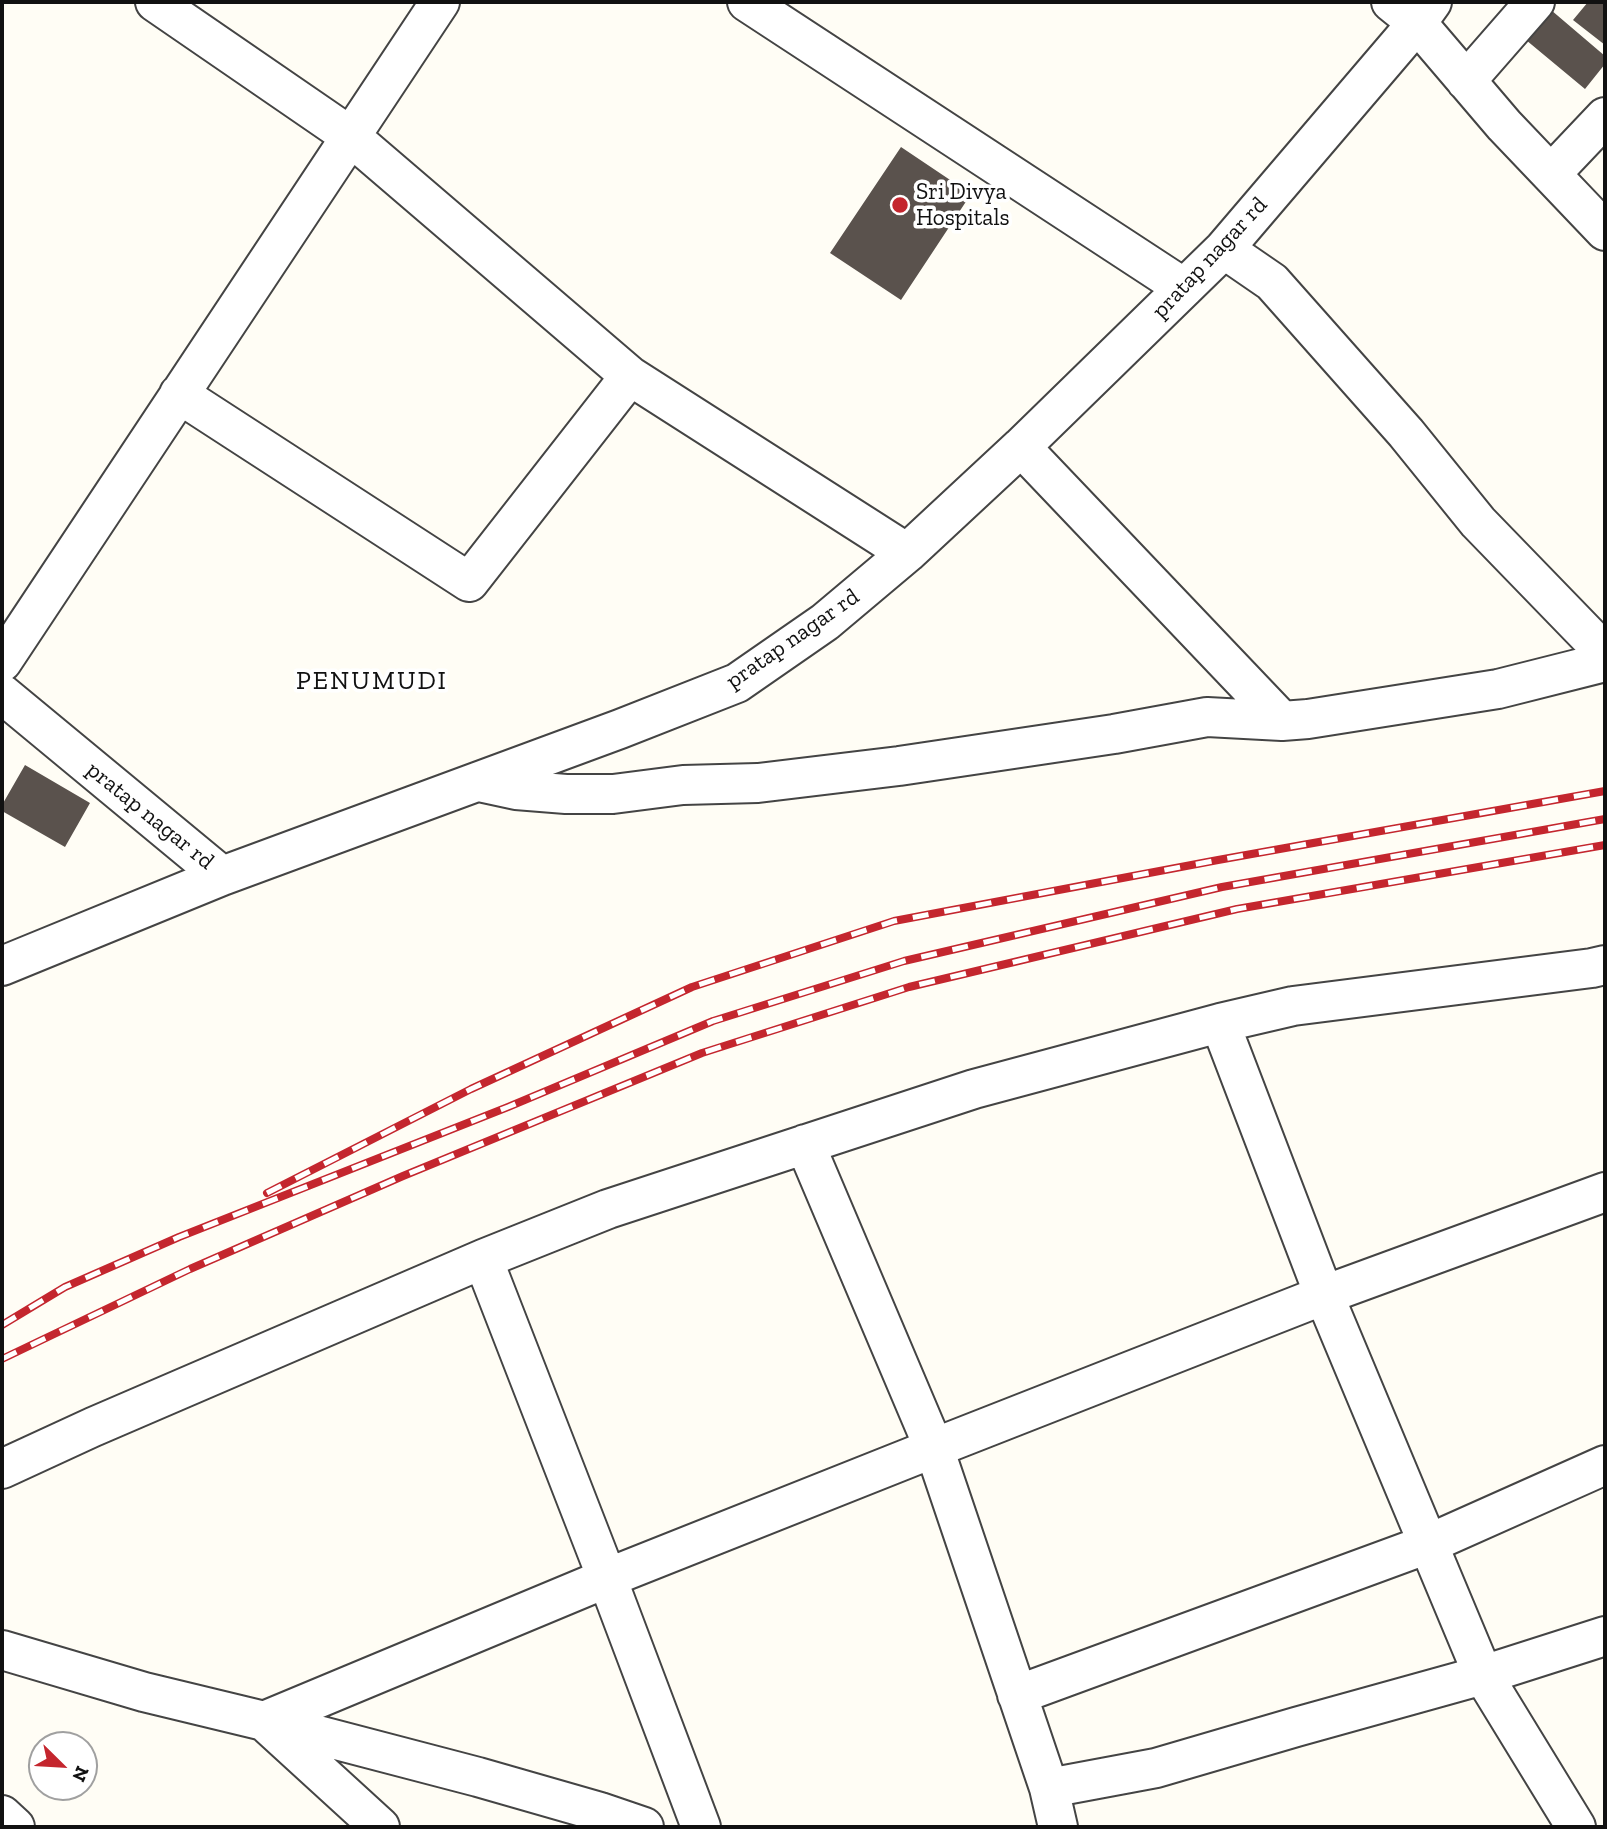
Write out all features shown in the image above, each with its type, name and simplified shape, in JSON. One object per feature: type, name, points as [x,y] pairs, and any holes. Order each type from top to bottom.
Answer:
[{"type":"street","points":[[155,2],[350,136],[630,376],[907,553]]},
{"type":"street","points":[[2,662],[440,2]]},
{"type":"street","points":[[747,2],[1184,288]]},
{"type":"street","points":[[1466,81],[1535,2]]},
{"type":"street","points":[[1413,9],[1466,81],[1605,231]]},
{"type":"street","name":"pratap nagar rd","points":[[2,694],[222,876],[737,683],[825,622],[907,553],[1021,447],[1224,249],[1413,9]]},
{"type":"street","points":[[1551,174],[1605,117]]},
{"type":"street","points":[[1224,249],[1272,282],[1406,433],[1478,522],[1605,653]]},
{"type":"street","points":[[179,394],[469,582],[630,376]]},
{"type":"street","points":[[1021,447],[1282,721]]},
{"type":"street","points":[[476,782],[516,790],[566,794],[612,794],[683,785],[758,783],[900,766],[1114,734],[1207,717],[1282,721],[1308,719],[1498,690],[1605,662]]},
{"type":"street","points":[[2,966],[222,876]]},
{"type":"street","points":[[2,1469],[483,1259],[608,1209],[974,1089],[1293,1006],[1605,965]]},
{"type":"street","points":[[1220,1023],[1324,1295],[1483,1675],[1576,1827]]},
{"type":"street","points":[[805,1144],[933,1448],[1049,1788],[1058,1827]]},
{"type":"street","points":[[264,1721],[607,1578],[933,1448],[1324,1295],[1605,1192]]},
{"type":"street","points":[[483,1259],[701,1827]]},
{"type":"street","points":[[1017,1695],[1428,1544],[1605,1465]]},
{"type":"street","points":[[1049,1788],[1157,1768],[1483,1675],[1605,1636]]},
{"type":"street","points":[[2,1650],[144,1692],[491,1780],[600,1811],[644,1827]]},
{"type":"street","points":[[264,1721],[380,1827]]},
{"type":"street","points":[[2,1815],[15,1827]]},
{"type":"building","points":[[1588,2],[1605,2],[1605,45],[1573,20]]},
{"type":"building","points":[[1551,10],[1605,56],[1605,64],[1585,89],[1526,40]]},
{"type":"building","points":[[901,147],[971,194],[901,300],[830,253]]},
{"type":"building","points":[[25,765],[90,803],[65,847],[2,811],[2,805]]},
{"type":"railway","points":[[267,1193],[471,1089],[692,987],[894,921],[1605,791]]},
{"type":"railway","points":[[2,1325],[65,1287],[179,1237],[508,1107],[713,1021],[904,961],[1222,887],[1605,819]]},
{"type":"railway","points":[[2,1359],[190,1269],[403,1176],[702,1053],[909,987],[1237,909],[1605,845]]},
{"type":"place","name":"Sri Divya Hospitals","points":[[900,205]]},
{"type":"district","name":"PENUMUDI","points":[[372,682]]}]
